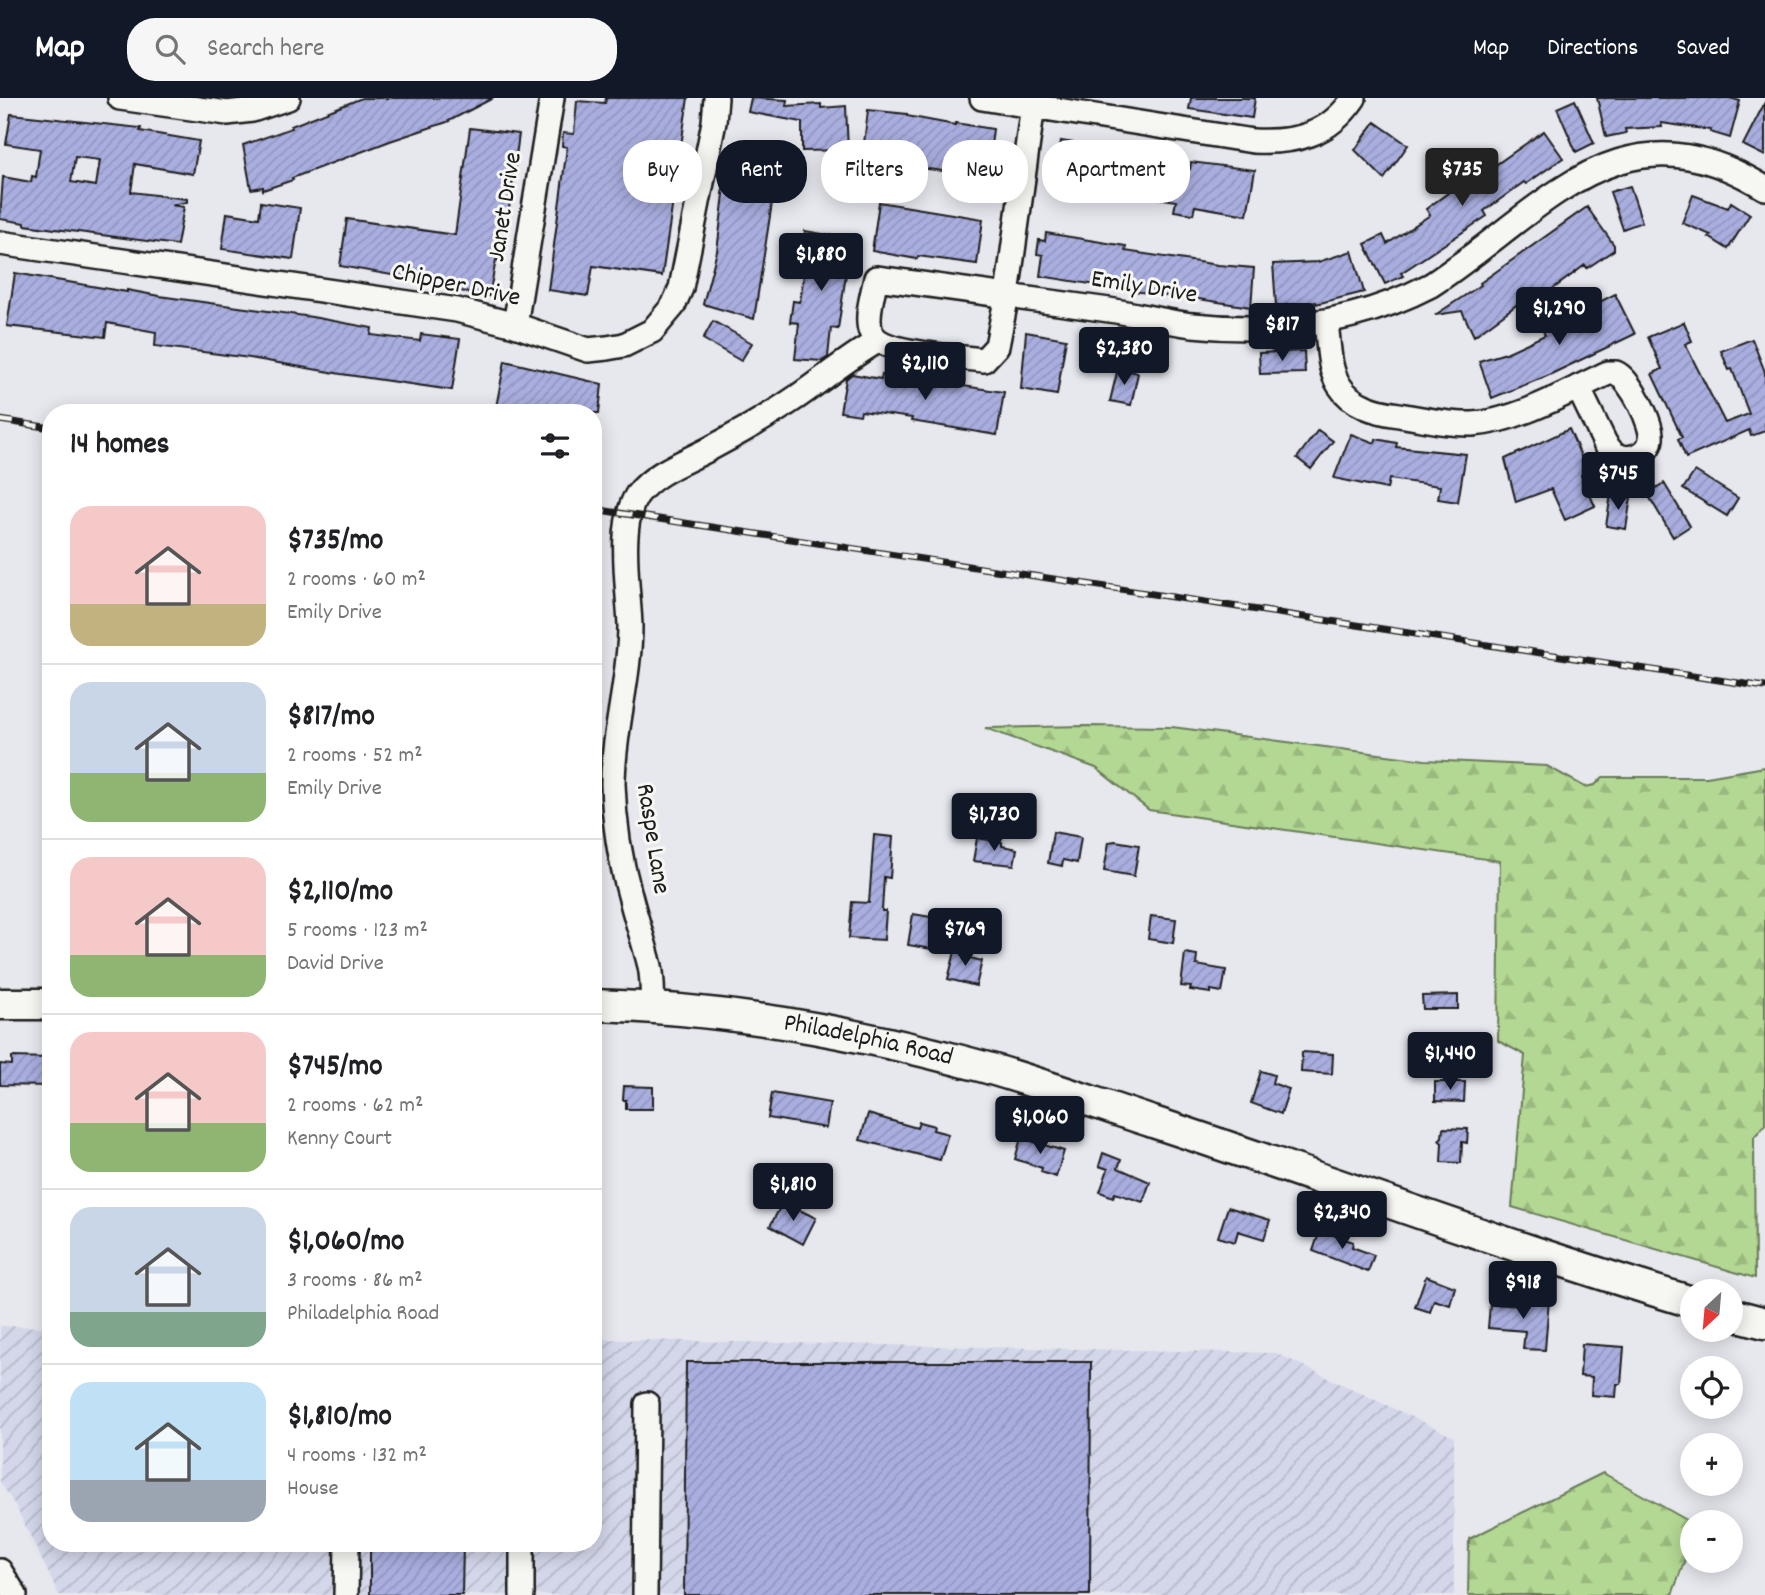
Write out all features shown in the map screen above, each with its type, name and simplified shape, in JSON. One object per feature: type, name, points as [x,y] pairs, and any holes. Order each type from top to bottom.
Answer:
[{"type":"main road","points":[[0,1004],[42,1004]]},
{"type":"main road","name":"Philadelphia Road","points":[[602,1005],[653,1008],[789,1024],[984,1067],[1680,1298]]},
{"type":"main road","points":[[1743,1317],[1765,1323]]},
{"type":"street","points":[[120,98],[227,113],[252,110],[288,98]]},
{"type":"street","name":"Janet Drive","points":[[515,325],[552,98]]},
{"type":"street","name":"Chipper Drive","points":[[0,243],[457,310],[515,325],[588,349],[624,345],[653,331],[666,318],[681,288],[714,121],[716,98]]},
{"type":"street","points":[[982,98],[1253,141],[1277,142],[1309,136],[1323,130],[1347,109],[1354,98]]},
{"type":"street","points":[[878,341],[901,349],[984,360],[997,346],[1007,295],[1033,105]]},
{"type":"street","name":"Emily Drive","points":[[878,341],[871,334],[869,326],[877,278],[1216,327],[1256,330],[1326,323],[1380,308],[1431,285],[1575,179],[1628,158],[1651,154],[1696,158],[1732,170],[1765,188]]},
{"type":"street","points":[[1326,323],[1333,371],[1339,386],[1356,402],[1382,412],[1456,424],[1475,424],[1513,415],[1578,387]]},
{"type":"street","name":"Raspe Lane","points":[[653,1008],[651,969],[629,892],[618,835],[614,784],[614,756],[630,636],[629,592],[625,569],[629,515],[643,489],[670,468],[713,447],[790,402],[855,354],[878,341]]},
{"type":"street","points":[[645,1595],[647,1404]]},
{"type":"street","points":[[346,1595],[347,1552]]},
{"type":"street","points":[[522,1552],[522,1595]]},
{"type":"street","points":[[0,1571],[15,1595]]},
{"type":"shaded area","points":[[0,1326],[42,1327],[42,1552],[602,1552],[602,1339],[1276,1353],[1454,1437],[1454,1595],[59,1595],[15,1505],[0,1482]]},
{"type":"green space","points":[[1172,727],[1425,760],[1547,766],[1585,787],[1595,785],[1603,777],[1707,777],[1765,767],[1765,1125],[1754,1137],[1755,1278],[1512,1207],[1525,1055],[1498,1041],[1500,861],[1149,810],[1096,768],[985,728]]},
{"type":"green space","points":[[1603,1473],[1680,1516],[1680,1573],[1672,1595],[1468,1595],[1469,1539]]},
{"type":"building","points":[[362,98],[493,98],[447,122],[390,141],[292,178],[293,180],[263,190],[263,187],[251,189],[243,145],[292,128],[291,126]]},
{"type":"building","points":[[606,98],[688,98],[682,140],[623,140],[623,203],[673,203],[662,276],[593,266],[588,296],[548,290],[567,147],[562,146],[563,133],[574,134],[577,101],[605,103]]},
{"type":"building","points":[[751,98],[787,100],[786,106],[846,106],[848,140],[821,140],[821,151],[807,151],[807,140],[802,140],[802,122],[748,112]]},
{"type":"building","points":[[1191,98],[1255,98],[1252,118],[1189,109]]},
{"type":"building","points":[[1597,98],[1730,98],[1740,101],[1730,138],[1710,132],[1711,130],[1661,123],[1662,127],[1625,129],[1626,133],[1606,137]]},
{"type":"building","points":[[1575,100],[1594,143],[1576,152],[1557,108]]},
{"type":"building","points":[[1765,102],[1765,156],[1743,145]]},
{"type":"building","points":[[868,110],[993,129],[992,140],[942,140],[942,171],[928,169],[928,140],[864,140]]},
{"type":"building","points":[[11,114],[141,128],[140,131],[199,141],[193,174],[135,164],[131,192],[187,199],[187,202],[171,205],[184,207],[177,245],[25,225],[0,219],[3,177],[31,182],[32,176],[36,177],[40,149],[6,144]],"holes":[[[75,157],[100,160],[96,186],[71,182]]]},
{"type":"building","points":[[1375,122],[1408,145],[1384,179],[1355,150]]},
{"type":"building","points":[[470,128],[519,134],[502,261],[496,260],[489,296],[454,290],[455,286],[340,266],[347,219],[455,235]]},
{"type":"building","points":[[1544,131],[1563,158],[1484,211],[1487,216],[1401,273],[1403,276],[1385,284],[1365,244],[1383,235],[1387,244],[1430,215],[1426,209],[1463,182],[1465,185]]},
{"type":"building","points":[[1191,162],[1255,170],[1247,215],[1195,206],[1193,214],[1174,211],[1176,203],[1190,203]]},
{"type":"building","points":[[1630,186],[1642,222],[1623,229],[1610,192]]},
{"type":"building","points":[[1693,195],[1728,208],[1731,202],[1750,214],[1728,249],[1709,237],[1711,235],[1682,223]]},
{"type":"building","points":[[261,202],[300,208],[293,259],[222,249],[227,213],[259,218]]},
{"type":"building","points":[[723,203],[772,203],[754,319],[703,304],[717,251]]},
{"type":"building","points":[[879,203],[983,219],[977,264],[918,256],[917,259],[872,251]]},
{"type":"building","points":[[1587,207],[1614,245],[1614,250],[1587,268],[1585,265],[1538,300],[1533,293],[1474,336],[1462,311],[1435,315],[1481,285],[1480,283]]},
{"type":"building","points":[[805,231],[857,240],[853,261],[848,260],[838,329],[831,328],[828,357],[822,361],[795,359],[799,323],[790,322],[793,301],[800,302],[807,253],[802,252]]},
{"type":"building","points":[[1046,233],[1126,246],[1125,251],[1254,268],[1251,307],[1040,276],[1043,255],[1037,254],[1039,240],[1045,241]]},
{"type":"building","points":[[1352,251],[1364,292],[1316,304],[1276,306],[1273,264],[1318,262]]},
{"type":"building","points":[[15,273],[127,292],[312,317],[372,328],[371,335],[420,341],[421,334],[460,339],[452,390],[155,346],[156,332],[107,323],[105,337],[7,326]]},
{"type":"building","points":[[1615,294],[1635,334],[1547,376],[1492,398],[1479,361],[1506,353],[1545,335],[1543,331]]},
{"type":"building","points":[[713,321],[752,343],[741,361],[703,339]]},
{"type":"building","points":[[1684,322],[1692,341],[1685,344],[1725,423],[1749,414],[1732,369],[1729,370],[1721,351],[1752,339],[1765,372],[1765,431],[1751,436],[1749,430],[1686,458],[1678,439],[1682,437],[1652,374],[1662,369],[1648,337]]},
{"type":"building","points":[[1026,332],[1066,339],[1057,395],[1021,389]]},
{"type":"building","points":[[1304,351],[1305,373],[1260,374],[1259,353]]},
{"type":"building","points":[[505,361],[602,384],[600,404],[497,404]]},
{"type":"building","points":[[1118,368],[1138,373],[1131,405],[1110,401]]},
{"type":"building","points":[[852,374],[881,379],[882,374],[1004,392],[997,435],[911,421],[912,418],[861,411],[860,415],[840,412],[846,379]]},
{"type":"building","points":[[1569,429],[1588,472],[1581,475],[1595,506],[1565,520],[1551,489],[1516,502],[1505,459]]},
{"type":"building","points":[[1318,430],[1333,441],[1311,469],[1297,458]]},
{"type":"building","points":[[1351,434],[1375,443],[1376,439],[1397,443],[1396,447],[1466,454],[1458,502],[1438,499],[1440,486],[1389,479],[1387,489],[1334,478]]},
{"type":"building","points":[[1695,471],[1738,498],[1727,516],[1683,489]]},
{"type":"building","points":[[1664,483],[1690,526],[1673,537],[1647,493]]},
{"type":"building","points":[[1611,494],[1631,497],[1626,529],[1606,526]]},
{"type":"building","points":[[1053,832],[1081,837],[1077,863],[1063,860],[1062,866],[1048,863]]},
{"type":"building","points":[[874,835],[893,837],[890,878],[884,877],[884,940],[849,938],[852,902],[869,903]]},
{"type":"building","points":[[977,838],[1002,842],[1002,846],[1017,849],[1014,865],[973,861]]},
{"type":"building","points":[[1109,842],[1139,845],[1134,876],[1104,871]]},
{"type":"building","points":[[913,914],[937,918],[932,949],[908,945]]},
{"type":"building","points":[[1151,916],[1176,919],[1173,943],[1148,939]]},
{"type":"building","points":[[956,948],[971,951],[970,958],[982,961],[976,986],[948,979]]},
{"type":"building","points":[[1185,953],[1197,955],[1196,965],[1226,970],[1222,992],[1190,990],[1191,987],[1181,986]]},
{"type":"building","points":[[1458,995],[1458,1009],[1423,1009],[1422,996]]},
{"type":"building","points":[[1302,1052],[1333,1054],[1332,1074],[1301,1072]]},
{"type":"building","points":[[12,1057],[42,1058],[42,1086],[0,1085],[0,1064],[12,1065]]},
{"type":"building","points":[[1261,1071],[1274,1075],[1272,1083],[1289,1089],[1281,1114],[1251,1103]]},
{"type":"building","points":[[1435,1082],[1465,1082],[1464,1102],[1435,1101]]},
{"type":"building","points":[[624,1086],[653,1087],[653,1109],[626,1109],[626,1100],[623,1100]]},
{"type":"building","points":[[772,1093],[830,1103],[826,1128],[768,1118]]},
{"type":"building","points":[[868,1114],[917,1128],[919,1122],[948,1134],[940,1160],[860,1140]]},
{"type":"building","points":[[1443,1128],[1468,1129],[1467,1143],[1462,1142],[1461,1163],[1441,1162],[1442,1143],[1439,1140]]},
{"type":"building","points":[[1021,1138],[1064,1151],[1056,1177],[1041,1172],[1042,1168],[1015,1159]]},
{"type":"building","points":[[1103,1153],[1121,1160],[1118,1168],[1150,1182],[1143,1202],[1115,1193],[1113,1197],[1100,1192],[1108,1169],[1099,1166]]},
{"type":"building","points":[[783,1202],[816,1218],[803,1244],[770,1226]]},
{"type":"building","points":[[1228,1207],[1270,1220],[1264,1239],[1238,1231],[1235,1242],[1218,1237]]},
{"type":"building","points":[[1320,1230],[1353,1242],[1352,1247],[1374,1255],[1368,1272],[1313,1251]]},
{"type":"building","points":[[1426,1276],[1455,1287],[1450,1305],[1434,1300],[1430,1312],[1415,1307]]},
{"type":"building","points":[[1528,1297],[1549,1299],[1545,1350],[1523,1349],[1525,1331],[1488,1328],[1490,1304],[1527,1306]]},
{"type":"building","points":[[1582,1344],[1624,1347],[1621,1384],[1617,1384],[1616,1397],[1591,1395],[1592,1377],[1580,1376]]},
{"type":"building","points":[[686,1362],[1091,1362],[1090,1595],[684,1595]]},
{"type":"building","points":[[370,1552],[463,1552],[462,1595],[370,1595]]},
{"type":"railway","points":[[0,420],[42,427]]},
{"type":"railway","points":[[602,510],[1765,687]]}]
